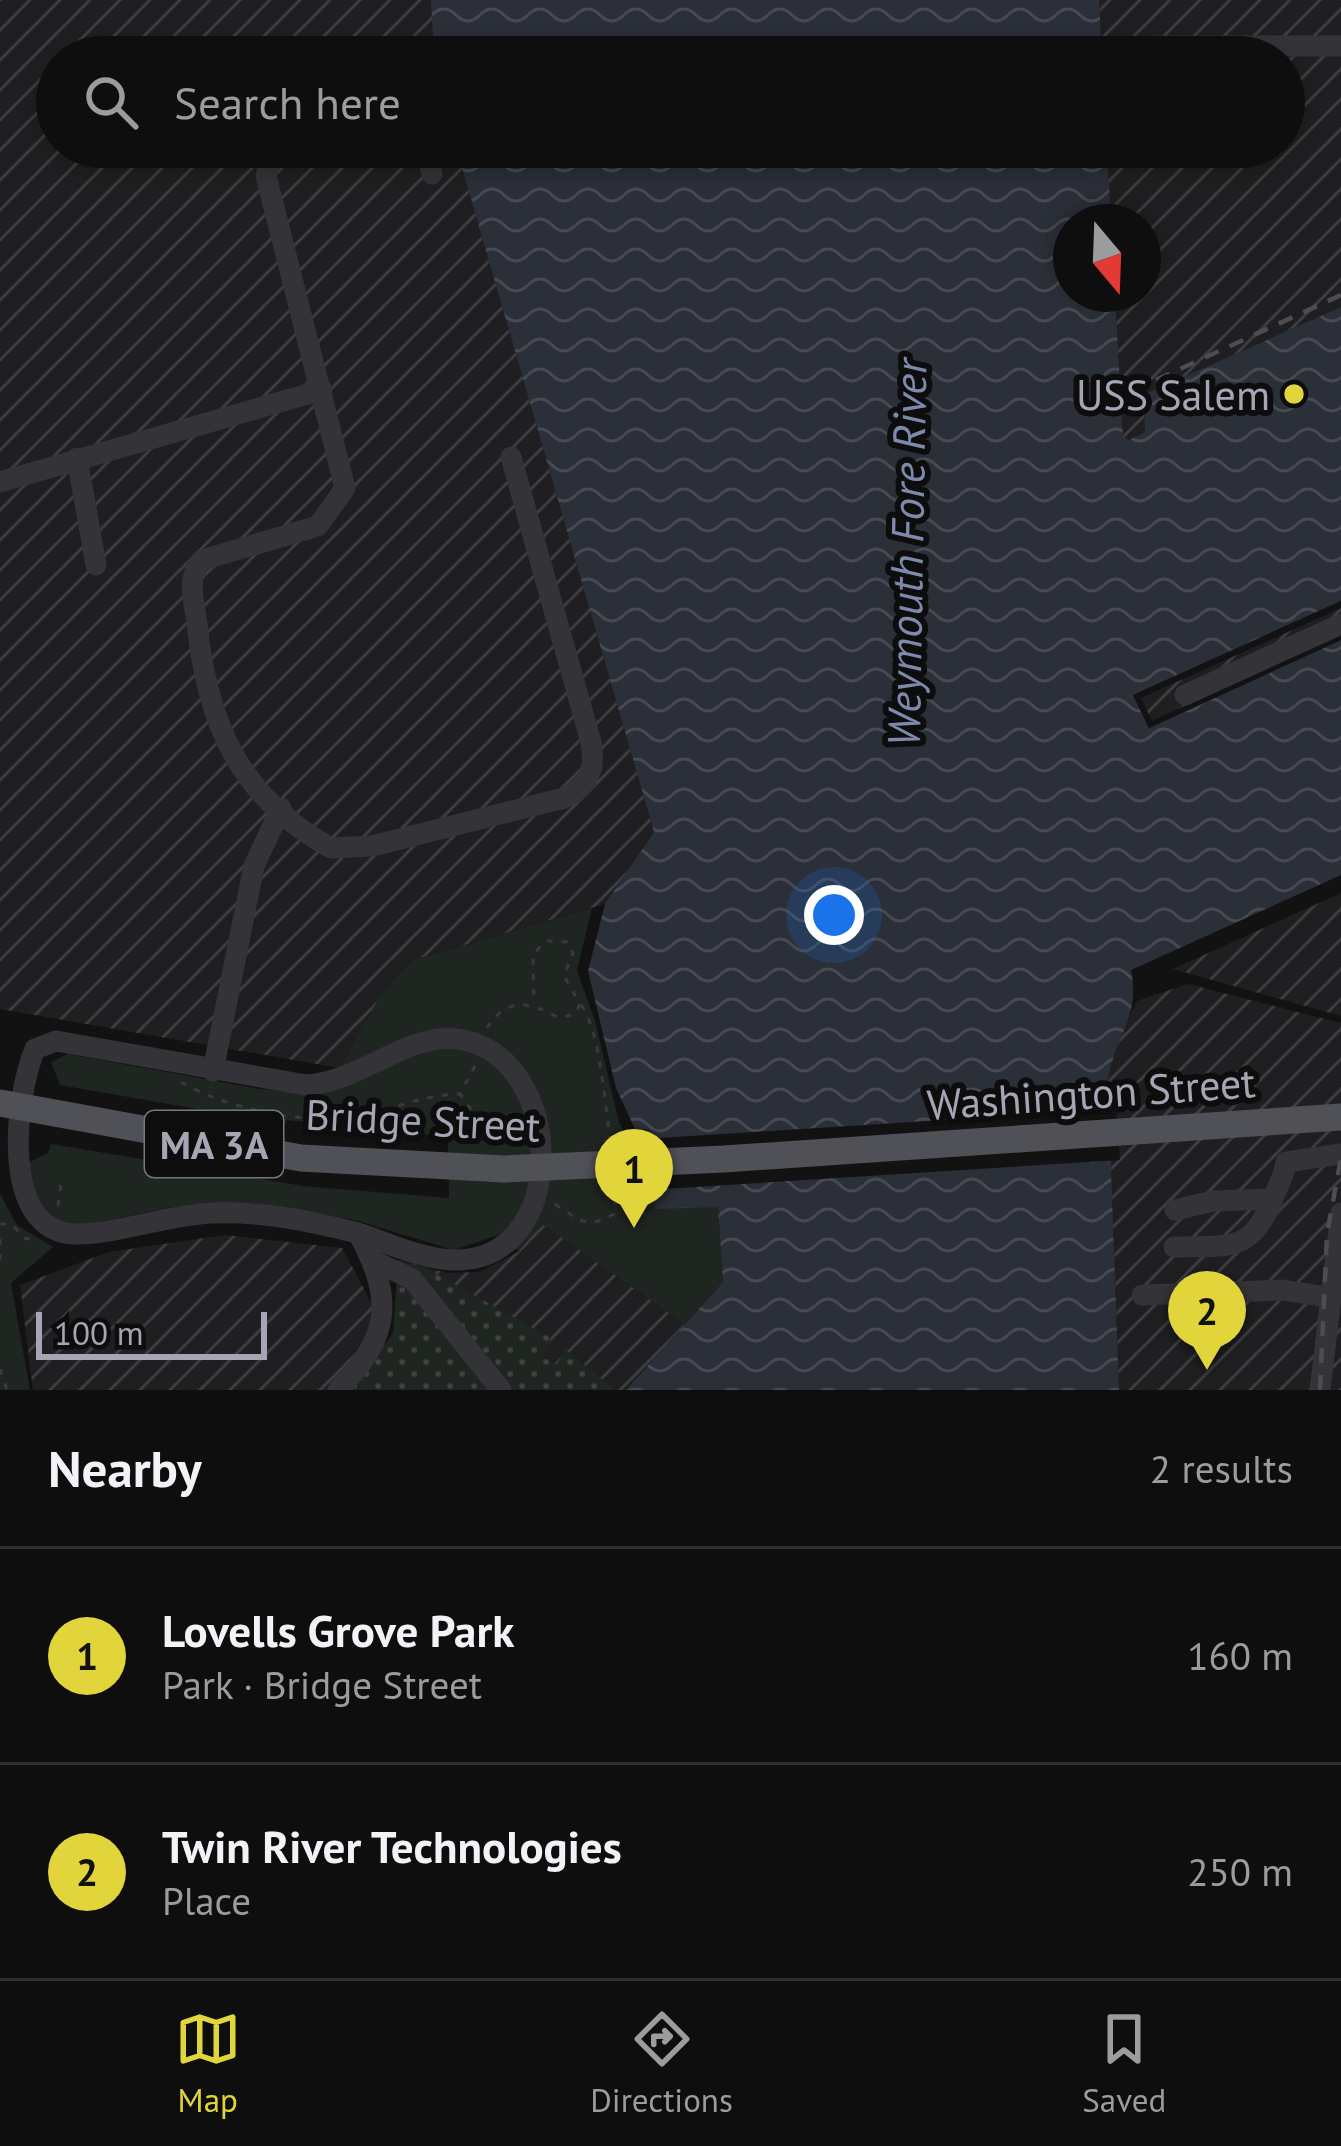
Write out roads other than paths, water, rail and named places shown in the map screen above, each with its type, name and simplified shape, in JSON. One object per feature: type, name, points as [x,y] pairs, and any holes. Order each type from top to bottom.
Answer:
[{"type":"main road","name":"Bridge Street","points":[[11,1105],[235,1148],[407,1167],[578,1168],[847,1150]]},
{"type":"main road","name":"Washington Street","points":[[847,1150],[1341,1117]]},
{"type":"lane","points":[[1305,46],[1341,46]]},
{"type":"lane","points":[[268,168],[266,176],[345,475],[339,502],[318,526],[202,560],[192,582],[202,665],[222,742],[280,808],[314,838],[351,850],[564,798],[586,782],[592,771],[591,742],[511,457]]},
{"type":"lane","points":[[430,168],[432,174]]},
{"type":"lane","points":[[0,482],[322,390]]},
{"type":"lane","points":[[77,458],[96,565]]},
{"type":"lane","points":[[1185,695],[1341,624]]},
{"type":"lane","points":[[213,1071],[254,866],[280,808]]},
{"type":"lane","points":[[459,1039],[480,1045],[513,1072],[538,1125],[539,1180],[521,1231],[492,1254],[452,1261],[291,1218],[219,1213],[154,1219],[85,1234],[54,1230],[28,1212],[17,1186],[11,1105],[42,1042],[213,1071],[324,1084],[363,1072],[422,1042],[459,1039]]},
{"type":"lane","points":[[1174,1247],[1240,1244],[1264,1223],[1286,1162],[1341,1154]]},
{"type":"lane","points":[[1175,1210],[1273,1199]]},
{"type":"lane","points":[[1320,1390],[1327,1297],[1341,1214]]},
{"type":"lane","points":[[338,1390],[370,1355],[380,1332],[381,1282],[358,1233]]},
{"type":"lane","points":[[372,1260],[412,1279],[501,1390]]},
{"type":"lane","points":[[1142,1295],[1283,1290],[1327,1297]]},
{"type":"water","points":[[431,0],[1099,0],[1101,36],[433,36]]},
{"type":"water","name":"Weymouth Fore River","points":[[462,168],[1108,168],[1110,204],[1053,204],[1053,312],[1116,312],[1123,437],[1129,440],[1145,432],[1143,395],[1341,307],[1341,601],[1133,695],[1149,728],[1341,640],[1341,875],[1131,970],[1133,1001],[1108,1081],[1119,1390],[626,1390],[723,1282],[718,1207],[655,1209],[650,1129],[635,1129],[616,1088],[588,971],[605,904],[654,832]]},
{"type":"railway","points":[[1156,380],[1341,295]]},
{"type":"railway","points":[[1320,1390],[1327,1234],[1341,1158]]},
{"type":"place","name":"USS Salem","points":[[1294,394]]},
{"type":"place","name":"Lovells Grove Park","points":[[634,1228]]},
{"type":"place","name":"Twin River Technologies","points":[[1207,1370]]}]
